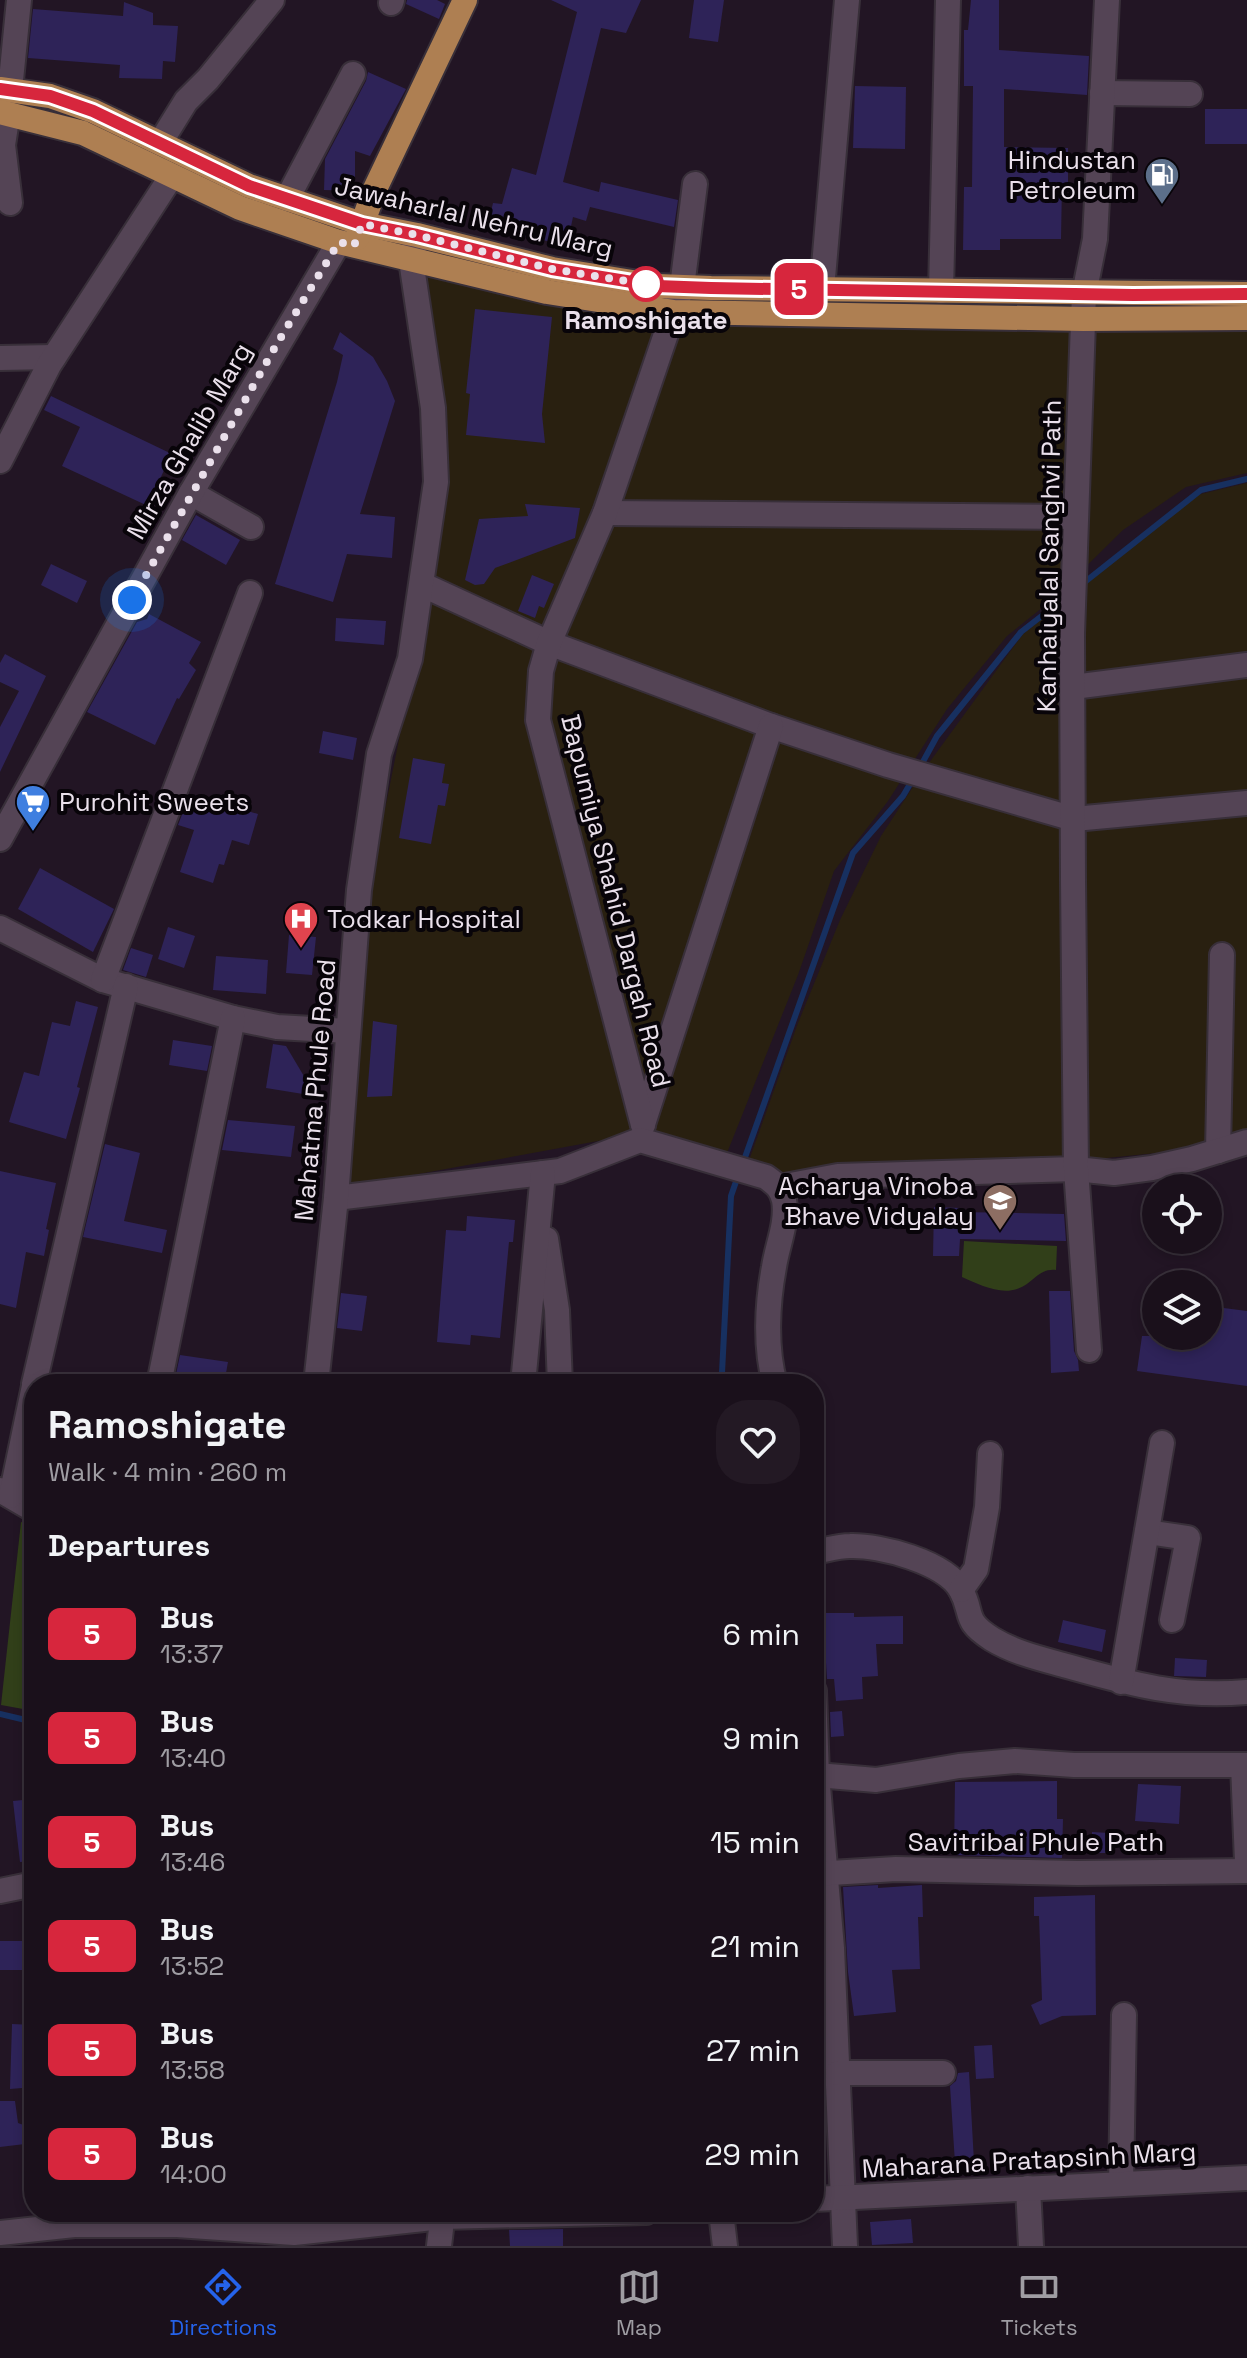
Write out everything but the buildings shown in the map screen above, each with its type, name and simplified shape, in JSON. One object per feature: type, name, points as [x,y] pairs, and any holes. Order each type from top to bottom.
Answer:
[{"type":"main road","points":[[352,237],[465,0]]},
{"type":"main road","name":"Jawaharlal Nehru Marg","points":[[5,101],[50,96],[93,111],[249,186],[287,199],[352,237],[417,235],[552,269],[657,286],[1247,294]]},
{"type":"main road","name":"Jawaharlal Nehru Marg","points":[[5,101],[83,133],[240,208],[352,237],[411,260],[547,292],[674,312],[1083,319],[1247,318]]},
{"type":"street","points":[[10,203],[3,145],[5,101],[19,0]]},
{"type":"street","points":[[160,143],[186,101],[208,79],[272,0]]},
{"type":"street","points":[[822,289],[847,0]]},
{"type":"street","points":[[941,291],[948,0]]},
{"type":"street","name":"Kanhaiyalal Sanghvi Path","points":[[1089,1350],[1076,1169],[1072,634],[1084,294],[1095,239],[1107,0]]},
{"type":"street","points":[[287,199],[353,74]]},
{"type":"street","points":[[1102,93],[1190,94]]},
{"type":"street","points":[[0,461],[54,357],[171,177]]},
{"type":"street","name":"Bapumiya Shahid Dargah Road","points":[[642,1133],[538,720],[541,671],[549,643],[605,513],[682,287],[695,184]]},
{"type":"street","name":"Mahatma Phule Road","points":[[317,1374],[336,1198],[359,890],[379,754],[410,659],[423,585],[435,467],[433,408],[411,260],[417,235]]},
{"type":"street","name":"Mirza Ghalib Marg","points":[[0,839],[191,493],[352,237]]},
{"type":"street","points":[[0,358],[54,357]]},
{"type":"street","points":[[191,493],[251,527]]},
{"type":"street","points":[[605,513],[1076,517]]},
{"type":"street","points":[[423,585],[549,643],[771,726],[888,765],[1074,819],[1247,803]]},
{"type":"street","points":[[36,1374],[114,983],[250,593]]},
{"type":"street","points":[[1073,687],[1247,665]]},
{"type":"street","points":[[642,1133],[771,726]]},
{"type":"street","points":[[0,928],[114,983],[233,1018],[277,1027],[348,1031]]},
{"type":"street","points":[[1218,1151],[1222,955]]},
{"type":"street","points":[[161,1374],[233,1018]]},
{"type":"street","points":[[336,1198],[560,1171],[642,1133],[773,1182],[838,1176],[1076,1169],[1114,1173],[1152,1168],[1247,1142]]},
{"type":"street","points":[[524,1374],[543,1173]]},
{"type":"street","points":[[773,1182],[784,1202],[784,1219],[773,1269],[769,1320],[774,1374]]},
{"type":"street","points":[[541,1202],[557,1310],[560,1374]]},
{"type":"street","points":[[24,1422],[5,1493],[24,1504]]},
{"type":"street","points":[[1121,1682],[1162,1443]]},
{"type":"street","points":[[961,1590],[976,1569],[987,1507],[990,1454]]},
{"type":"street","points":[[1147,1532],[1188,1538],[1172,1620]]},
{"type":"street","points":[[824,1550],[850,1546],[879,1549],[928,1564],[948,1575],[961,1590],[968,1615],[977,1628],[995,1641],[1028,1655],[1160,1691],[1217,1695],[1247,1692]]},
{"type":"street","points":[[824,1776],[876,1780],[959,1766],[1015,1761],[1074,1765],[1245,1765],[1247,1861]]},
{"type":"street","name":"Savitribai Phule Path","points":[[824,1873],[896,1869],[1078,1873],[1247,1871]]},
{"type":"street","points":[[0,1891],[24,1886]]},
{"type":"street","points":[[824,1902],[832,1948],[845,2246]]},
{"type":"street","points":[[1121,2184],[1124,2015]]},
{"type":"street","points":[[838,2073],[943,2073]]},
{"type":"street","name":"Maharana Pratapsinh Marg","points":[[824,2198],[1247,2178]]},
{"type":"street","points":[[1028,2188],[1031,2246]]},
{"type":"street","points":[[0,2233],[54,2222]]},
{"type":"street","points":[[209,2222],[294,2230],[368,2222]]},
{"type":"street","points":[[439,2246],[441,2222]]},
{"type":"street","points":[[722,2222],[725,2246]]},
{"type":"shaded area","points":[[418,270],[534,296],[1247,327],[1247,473],[1186,487],[1123,530],[1053,599],[1007,636],[947,709],[888,801],[834,871],[798,975],[725,1158],[647,1132],[342,1188],[364,913],[436,556]]},
{"type":"shaded area","points":[[1247,483],[1247,1134],[1187,1150],[1066,1162],[781,1181],[748,1163],[798,1023],[840,920],[881,836],[926,767],[1023,634],[1197,495]]},
{"type":"green space","points":[[964,1241],[1057,1246],[1056,1270],[1045,1271],[1017,1289],[1003,1291],[989,1288],[962,1277]]},
{"type":"green space","points":[[21,1522],[24,1523],[24,1709],[1,1705]]},
{"type":"waterway","points":[[1081,585],[1201,490],[1247,479]]},
{"type":"waterway","points":[[919,769],[937,736],[1021,632],[1066,597]]},
{"type":"waterway","points":[[743,1163],[853,853],[903,796],[913,779]]},
{"type":"waterway","points":[[721,1374],[731,1196],[739,1173]]},
{"type":"waterway","points":[[0,1714],[24,1720]]},
{"type":"bus line","name":"5","points":[[0,89],[50,96],[93,111],[249,186],[362,224],[552,269],[657,286],[711,288],[1247,294]]},
{"type":"place","name":"Hindustan Petroleum","points":[[1162,206]]},
{"type":"place","name":"Ramoshigate","points":[[646,284]]},
{"type":"place","name":"Purohit Sweets","points":[[33,833]]},
{"type":"place","name":"Todkar Hospital","points":[[301,950]]},
{"type":"place","name":"Acharya Vinoba Bhave Vidyalay","points":[[1000,1232]]},
{"type":"route","points":[[132,600],[278,342],[339,242],[354,246],[362,224],[552,269],[657,286],[646,284]]}]
